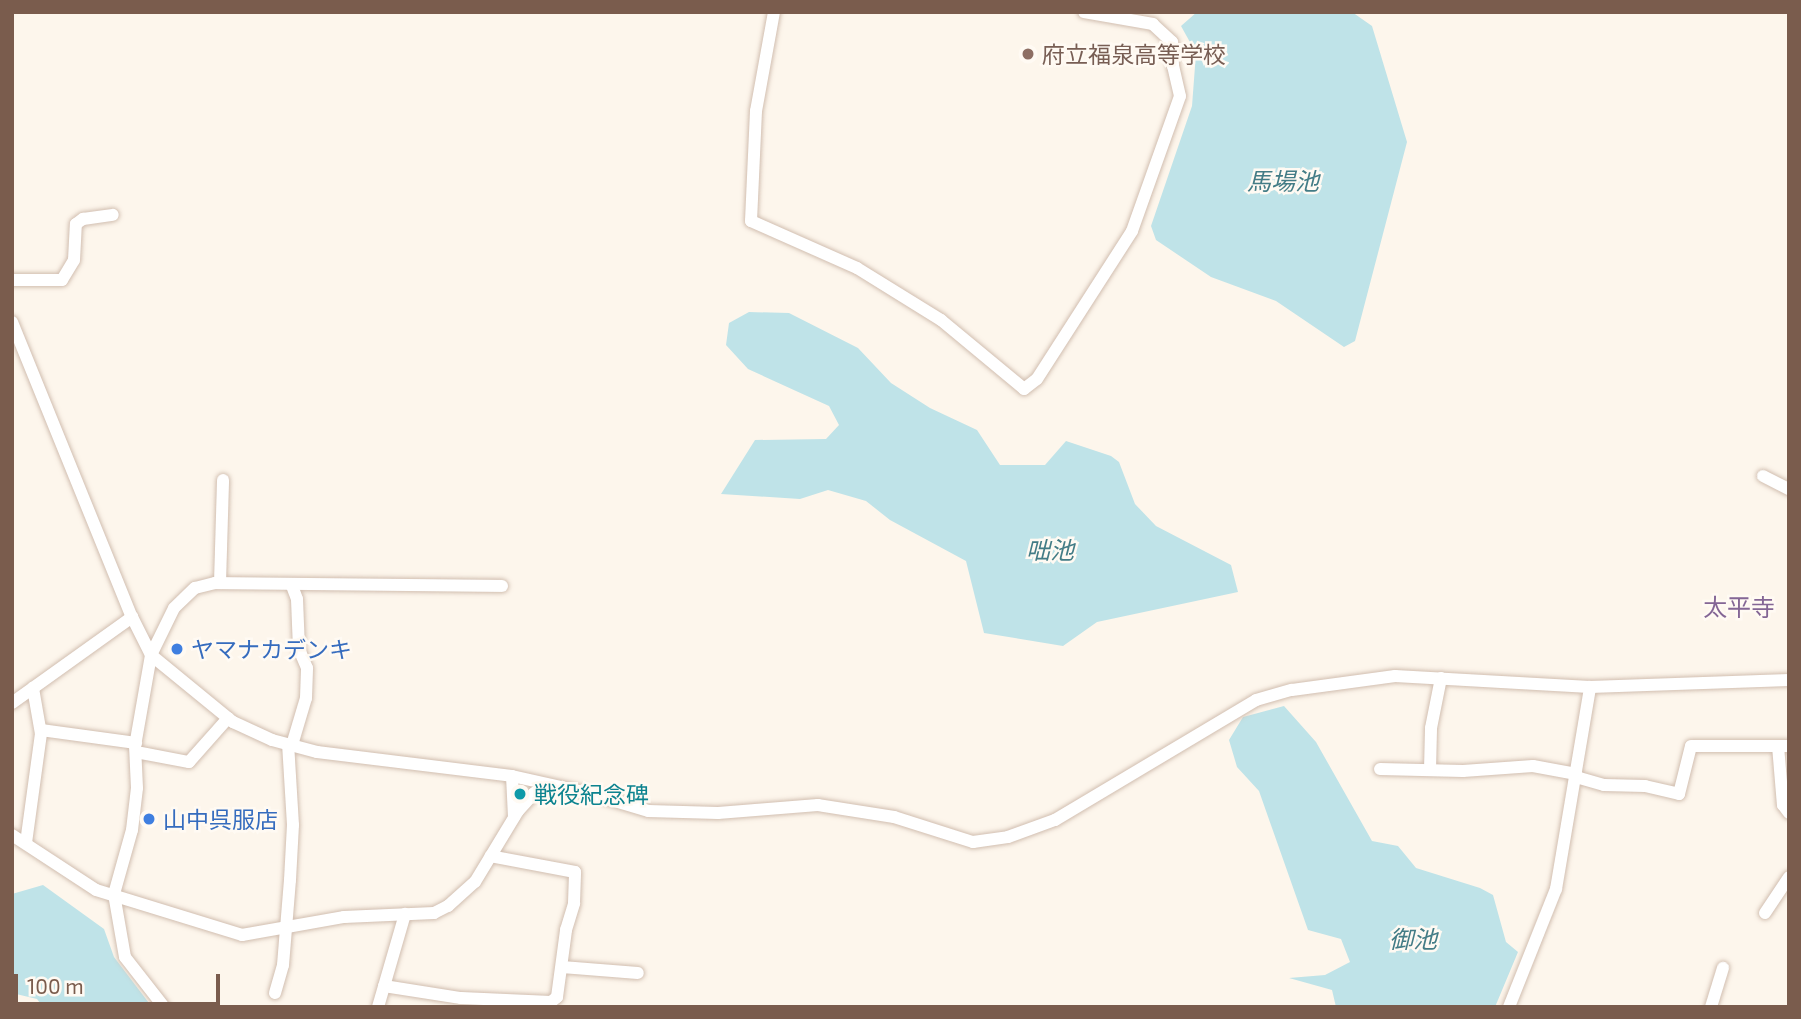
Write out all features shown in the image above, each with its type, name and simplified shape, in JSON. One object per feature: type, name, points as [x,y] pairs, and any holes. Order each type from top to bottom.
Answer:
[{"type":"street","points":[[774,12],[756,111],[751,221],[857,268],[941,320],[1024,389],[1038,379],[1132,231],[1180,96],[1173,66],[1172,42],[1153,24],[1084,12]]},
{"type":"street","points":[[12,280],[62,280],[74,260],[76,224],[83,219],[113,215]]},
{"type":"street","points":[[12,322],[132,617],[151,655],[228,718],[272,740],[317,752],[512,776],[547,786],[589,793],[648,811],[718,813],[818,805],[894,817],[973,842],[1008,837],[1055,820],[1256,700],[1292,690],[1395,676],[1590,687],[1789,680]]},
{"type":"street","points":[[1763,476],[1789,489]]},
{"type":"street","points":[[220,583],[223,480]]},
{"type":"street","points":[[164,1007],[125,957],[114,894],[132,830],[137,788],[136,747],[151,655],[174,608],[195,588],[220,583],[292,586],[502,586]]},
{"type":"street","points":[[275,993],[287,927],[293,825],[290,744],[306,698],[307,668],[299,649],[297,599],[292,586]]},
{"type":"street","points":[[12,703],[132,617]]},
{"type":"street","points":[[1430,770],[1431,728],[1441,678]]},
{"type":"street","points":[[1509,1007],[1556,889],[1590,687]]},
{"type":"street","points":[[26,843],[41,730],[33,688]]},
{"type":"street","points":[[41,730],[136,747],[189,762],[228,718]]},
{"type":"street","points":[[1380,769],[1533,766],[1604,785],[1645,786],[1679,794],[1692,746],[1783,746],[1787,807]]},
{"type":"street","points":[[512,776],[514,817]]},
{"type":"street","points":[[12,835],[96,890],[242,935],[344,917],[434,913],[449,906],[475,882],[514,817],[534,793],[547,786]]},
{"type":"street","points":[[384,986],[461,998],[551,1002],[557,997],[566,930],[574,903],[575,872],[490,856]]},
{"type":"street","points":[[1765,914],[1789,877]]},
{"type":"street","points":[[379,1007],[405,914]]},
{"type":"street","points":[[562,967],[638,973]]},
{"type":"street","points":[[1711,1007],[1723,968]]},
{"type":"water","name":"馬場池","points":[[1197,12],[1352,12],[1372,26],[1407,142],[1355,341],[1344,347],[1276,301],[1211,277],[1156,240],[1151,226],[1192,106],[1196,53],[1181,26]]},
{"type":"water","name":"咄池","points":[[749,312],[789,313],[858,348],[891,383],[930,408],[977,430],[1000,465],[1045,465],[1066,441],[1111,456],[1119,462],[1135,504],[1156,526],[1231,565],[1238,592],[1097,622],[1063,646],[984,633],[966,561],[890,520],[866,501],[828,490],[800,499],[721,494],[755,440],[826,439],[839,425],[829,406],[748,369],[726,345],[729,323]]},
{"type":"water","name":"御池","points":[[1284,706],[1316,742],[1372,841],[1398,846],[1416,868],[1480,888],[1493,895],[1506,942],[1518,952],[1495,1007],[1336,1007],[1332,990],[1289,978],[1325,975],[1350,962],[1341,939],[1308,930],[1259,791],[1237,767],[1229,740],[1243,717]]},
{"type":"water","points":[[43,885],[104,929],[114,957],[152,1007],[43,1007],[37,999],[12,993],[12,894]]},
{"type":"place","name":"府立福泉高等学校","points":[[1028,54]]},
{"type":"place","name":"ヤマナカデンキ","points":[[177,649]]},
{"type":"place","name":"戦役紀念碑","points":[[520,794]]},
{"type":"place","name":"山中呉服店","points":[[149,819]]},
{"type":"district","name":"太平寺","points":[[1739,607]]}]
